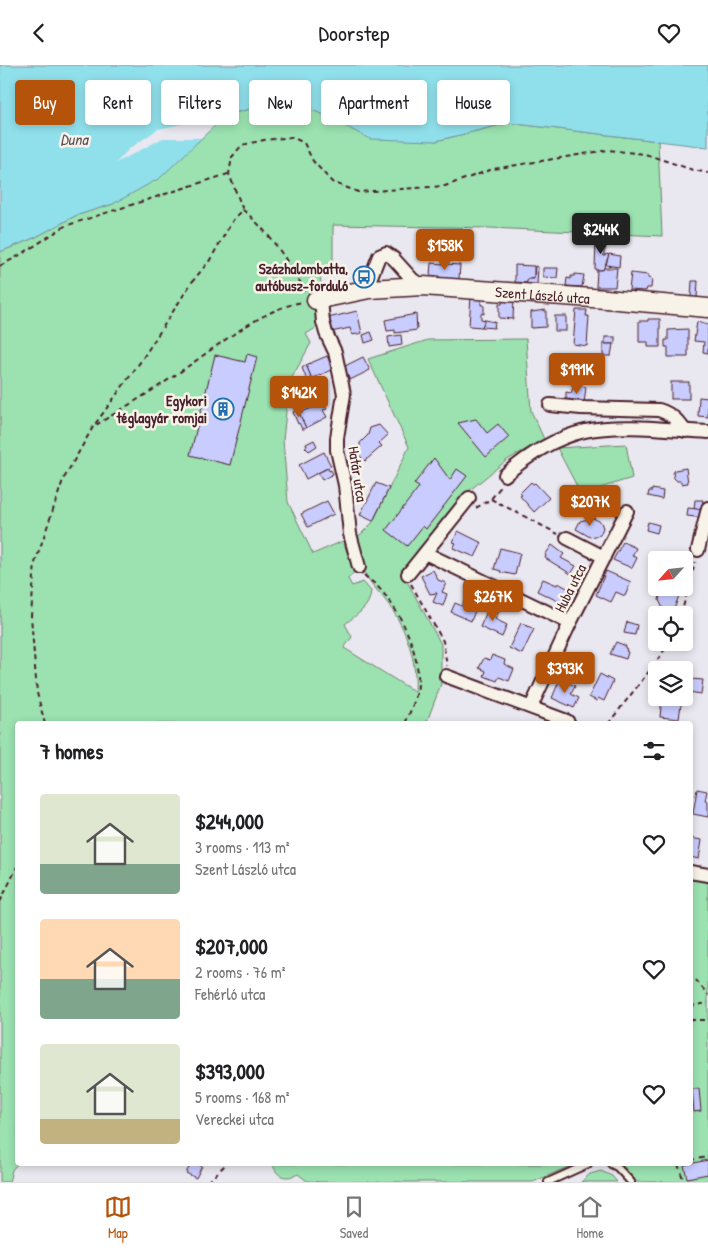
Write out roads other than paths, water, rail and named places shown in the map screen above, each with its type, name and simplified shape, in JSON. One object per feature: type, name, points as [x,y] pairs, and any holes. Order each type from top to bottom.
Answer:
[{"type":"street","points":[[369,289],[370,279],[378,256],[386,253],[394,259],[412,280],[423,286]]},
{"type":"street","name":"Szent László utca","points":[[315,300],[369,289],[423,286],[708,308]]},
{"type":"street","name":"Határ utca","points":[[315,300],[326,333],[335,352],[344,394],[337,450],[345,485],[350,534],[359,567]]},
{"type":"street","points":[[550,405],[581,409],[659,410],[669,413],[679,421],[685,431]]},
{"type":"street","points":[[505,475],[538,450],[559,439],[586,431],[612,428],[708,432]]},
{"type":"street","points":[[408,574],[469,498]]},
{"type":"street","points":[[698,550],[708,508]]},
{"type":"street","name":"Huba utca","points":[[531,707],[570,623],[627,511]]},
{"type":"street","points":[[567,538],[604,557]]},
{"type":"street","points":[[425,553],[570,623]]},
{"type":"street","points":[[446,676],[567,721]]},
{"type":"street","points":[[693,872],[708,875]]},
{"type":"lane","points":[[548,1182],[584,1166]]},
{"type":"lane","points":[[615,1166],[631,1182]]},
{"type":"water","name":"Duna","points":[[0,65],[708,65],[708,147],[510,123],[510,80],[437,80],[437,125],[500,125],[436,141],[370,139],[343,125],[427,125],[427,80],[321,80],[321,114],[311,110],[311,80],[249,80],[249,109],[239,112],[239,80],[161,80],[161,125],[216,125],[160,178],[113,204],[75,216],[36,237],[0,252]]},
{"type":"place","name":"Százhalombatta, autóbusz-forduló","points":[[364,277]]},
{"type":"place","name":"Egykori téglagyár romjai","points":[[223,409]]}]
